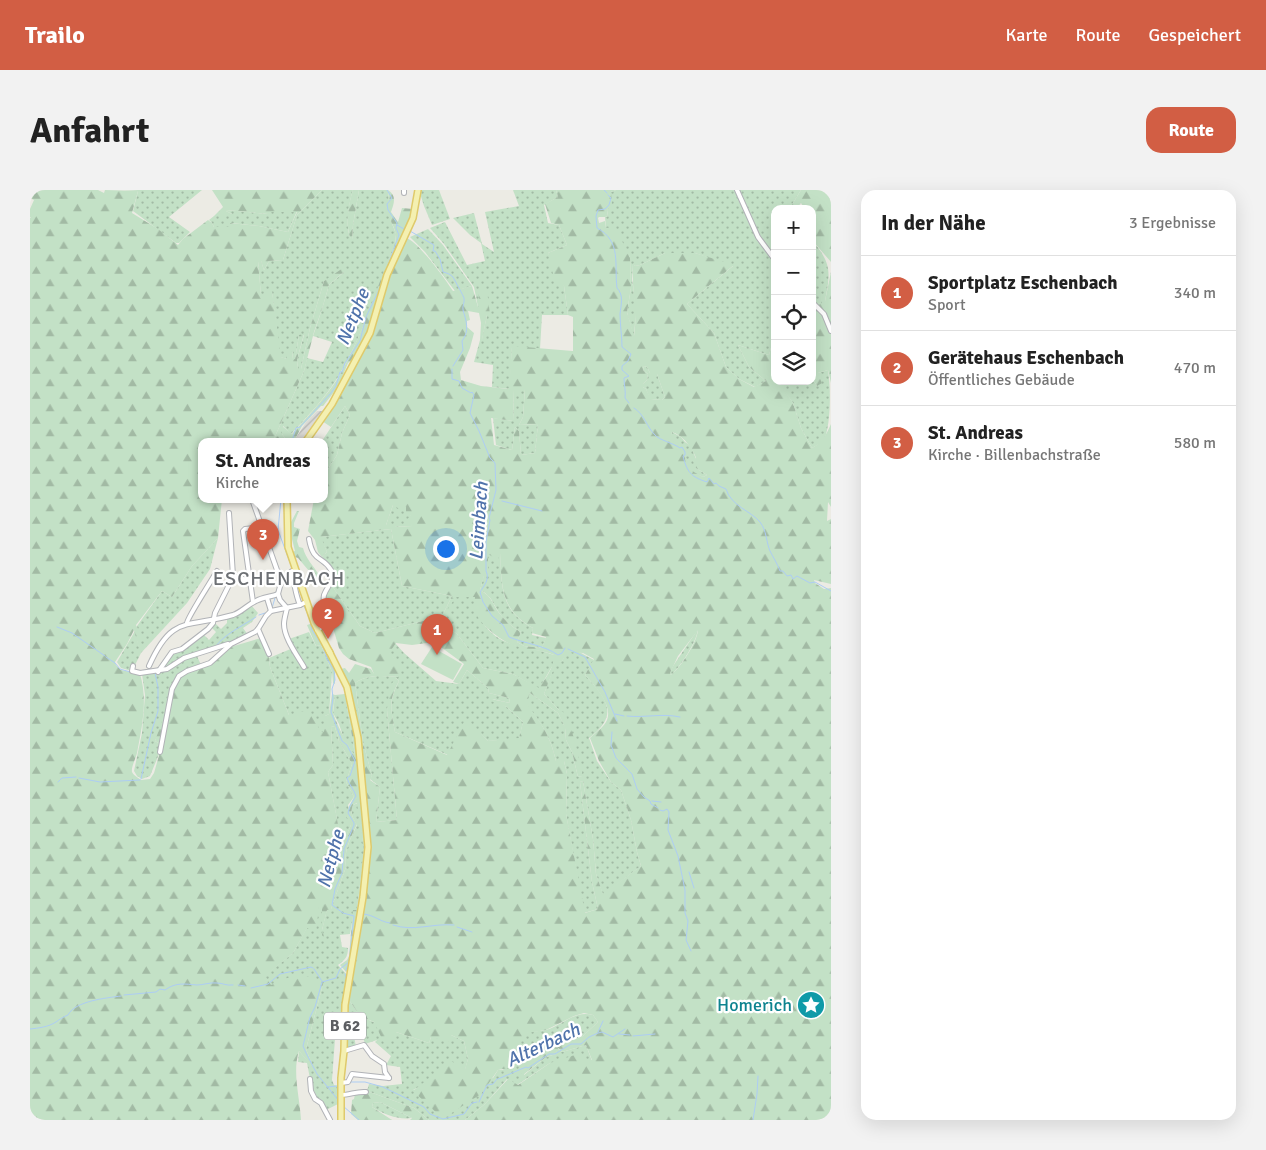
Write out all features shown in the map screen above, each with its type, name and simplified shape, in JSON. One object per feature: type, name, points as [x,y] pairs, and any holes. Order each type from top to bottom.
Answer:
[{"type":"main road","points":[[308,438],[332,404],[370,333],[387,275],[413,218],[418,190]]},
{"type":"main road","name":"B 62","points":[[287,503],[287,542],[293,571],[303,603],[310,612],[317,630],[340,671],[349,694],[360,750],[368,846],[364,889],[345,1005],[341,1120]]},
{"type":"street","points":[[737,190],[758,238],[771,255]]},
{"type":"street","points":[[816,306],[824,314],[831,331]]},
{"type":"street","points":[[253,503],[277,570],[283,578]]},
{"type":"street","points":[[158,672],[172,652],[182,649],[213,623],[215,612],[233,576],[229,513]]},
{"type":"street","points":[[253,602],[243,531],[245,529],[262,527]]},
{"type":"street","points":[[309,539],[314,555],[330,568],[332,574],[331,583],[324,597],[325,623],[317,630]]},
{"type":"street","points":[[187,623],[187,618],[197,606],[217,571]]},
{"type":"street","points":[[287,608],[280,600],[278,594],[283,578],[293,571]]},
{"type":"street","points":[[233,576],[250,581]]},
{"type":"street","points":[[149,666],[155,652],[173,630],[187,623],[240,612],[253,602],[278,594]]},
{"type":"street","points":[[267,598],[274,611]]},
{"type":"street","points":[[274,611],[280,600]]},
{"type":"street","points":[[133,666],[132,671],[137,673],[158,672],[167,669],[184,658],[246,638],[258,629],[266,616],[274,611],[303,603]]},
{"type":"street","points":[[287,608],[284,623],[285,630],[304,667]]},
{"type":"street","points":[[310,612],[319,616],[329,630]]},
{"type":"street","points":[[258,629],[269,654]]},
{"type":"street","points":[[160,752],[175,682],[183,674],[210,663],[231,644]]},
{"type":"street","points":[[341,1083],[348,1082],[352,1074],[388,1078],[384,1064],[372,1056],[364,1045],[344,1051]]},
{"type":"street","points":[[310,1079],[311,1092],[315,1099],[321,1103],[330,1120]]},
{"type":"street","points":[[342,1101],[358,1091],[366,1092]]},
{"type":"shaded area","points":[[329,406],[307,438],[296,438],[306,422],[317,411],[322,411]]},
{"type":"green space","points":[[30,190],[98,190],[104,193],[105,190],[138,191],[132,213],[158,229],[178,245],[208,220],[214,227],[231,227],[230,223],[288,232],[297,212],[269,212],[268,214],[226,210],[233,216],[214,216],[223,207],[212,190],[322,190],[297,215],[283,260],[269,261],[264,270],[261,261],[258,262],[261,295],[272,291],[281,357],[287,359],[287,353],[293,351],[292,359],[295,359],[299,335],[304,334],[297,360],[298,369],[301,369],[310,328],[324,281],[343,268],[347,269],[329,285],[304,371],[274,438],[198,438],[198,503],[222,503],[218,538],[192,566],[172,597],[162,591],[136,625],[142,637],[139,648],[134,630],[115,662],[121,670],[140,674],[144,704],[137,753],[132,772],[141,780],[150,779],[154,773],[162,745],[155,741],[166,709],[169,710],[172,686],[184,674],[211,664],[227,648],[261,638],[289,715],[309,710],[321,732],[324,732],[325,716],[329,714],[332,694],[335,695],[334,715],[342,734],[355,755],[345,694],[351,694],[341,669],[345,668],[349,673],[355,664],[371,669],[374,674],[371,667],[349,659],[339,648],[324,598],[332,586],[360,626],[375,633],[435,618],[457,634],[483,668],[513,674],[539,688],[551,668],[554,655],[511,644],[498,637],[485,626],[476,614],[474,608],[475,597],[456,597],[441,618],[452,596],[402,586],[391,529],[321,537],[327,552],[322,557],[318,552],[315,540],[308,531],[313,503],[328,503],[328,469],[337,455],[342,433],[350,415],[345,406],[331,427],[322,421],[368,340],[383,300],[393,264],[406,238],[424,253],[453,291],[472,286],[478,307],[480,307],[478,289],[487,290],[490,315],[487,315],[482,340],[480,340],[481,323],[479,313],[468,311],[470,320],[467,321],[467,327],[474,333],[460,372],[461,380],[481,386],[509,389],[512,346],[573,351],[573,317],[568,315],[564,286],[555,282],[548,253],[567,245],[559,225],[551,223],[545,204],[558,197],[556,190],[616,190],[611,192],[612,205],[607,210],[608,216],[598,218],[599,223],[605,221],[606,228],[615,227],[630,257],[631,288],[627,312],[634,336],[633,263],[635,266],[640,265],[665,253],[695,253],[734,265],[687,304],[714,333],[726,367],[739,379],[754,387],[766,381],[749,367],[738,345],[769,355],[771,348],[771,385],[781,385],[793,403],[801,428],[812,448],[824,438],[831,424],[831,507],[828,502],[827,521],[831,519],[831,584],[814,580],[815,583],[824,589],[831,588],[831,1120],[465,1120],[485,1104],[508,1079],[518,1085],[550,1063],[581,1053],[587,1060],[592,1060],[586,1045],[562,1052],[558,1048],[556,1054],[546,1057],[523,1075],[520,1072],[526,1061],[532,1057],[546,1053],[561,1044],[583,1036],[598,1022],[593,1015],[584,1013],[546,1030],[527,1033],[515,1046],[516,1061],[514,1067],[498,1070],[481,1094],[447,1116],[439,1115],[413,1091],[451,1061],[465,1069],[468,1059],[464,1041],[451,1035],[448,1042],[431,1037],[429,1043],[396,1032],[385,1045],[374,1022],[360,1016],[347,997],[353,974],[367,852],[350,969],[346,972],[340,965],[349,956],[353,910],[357,910],[364,851],[357,803],[353,805],[352,810],[357,824],[347,850],[346,867],[331,909],[327,910],[322,930],[322,908],[319,907],[316,930],[307,928],[293,953],[265,976],[271,985],[297,975],[307,976],[323,984],[306,1049],[314,1069],[299,1051],[297,1059],[296,1076],[301,1120],[30,1120],[30,209],[34,200],[30,198]],"holes":[[[644,366],[647,367],[651,375],[657,374],[665,397],[662,400],[651,399],[643,387],[648,374],[643,370]],[[525,389],[523,417],[519,425],[538,424],[535,453],[521,455],[519,431],[515,427],[512,450],[494,445],[491,418],[513,421],[514,390]],[[672,432],[680,436],[690,446],[695,454],[696,458],[693,461],[696,468],[707,475],[703,477],[692,471],[685,460],[686,453],[684,448],[680,443],[673,441],[671,438]],[[393,505],[401,510],[406,506],[406,513],[411,516],[406,520],[405,524],[411,524],[412,526],[395,527],[396,525],[386,525]],[[500,553],[501,576],[505,596],[514,613],[533,628],[532,633],[546,637],[542,648],[524,646],[517,642],[521,632],[505,619],[490,598],[480,590],[484,576],[488,575],[488,554],[498,560]],[[698,630],[688,654],[671,675],[670,673],[678,656]],[[434,642],[464,664],[453,682],[459,684],[467,670],[488,688],[489,693],[509,698],[510,703],[491,699],[491,701],[507,707],[523,722],[519,738],[488,741],[470,722],[464,722],[447,755],[395,732],[391,705],[393,694],[399,681],[396,678],[390,686],[387,710],[397,820],[376,822],[380,787],[370,780],[372,776],[363,742],[355,683],[370,677],[398,677],[401,669],[389,653],[396,643],[412,645]],[[568,652],[583,653],[594,659],[585,675],[602,696],[608,714],[604,725],[590,738],[599,761],[611,782],[621,790],[631,820],[641,866],[603,894],[596,874],[593,839],[583,781],[580,782],[592,882],[598,909],[585,913],[566,814],[567,774],[564,761],[556,761],[545,730],[526,703],[530,693],[558,713],[565,727],[566,740],[572,752],[578,777],[583,776],[574,738],[565,713],[559,710],[544,694],[556,663],[562,661]],[[331,726],[335,727],[339,741],[352,764],[346,782],[354,797],[345,814],[351,825],[342,845],[328,772],[333,765]]]},
{"type":"green space","points":[[124,190],[202,190],[169,217],[190,232],[179,243],[176,243],[133,211],[138,191]]},
{"type":"green space","points":[[322,190],[353,190],[348,223],[348,230],[352,240],[359,190],[388,190],[389,201],[386,208],[396,234],[395,246],[355,345],[333,385],[291,434],[283,426],[282,434],[285,438],[274,438],[304,371],[307,358],[323,362],[332,342],[313,336],[329,285],[344,272],[324,281],[310,328],[301,369],[298,370],[297,360],[304,335],[299,335],[295,360],[292,359],[293,351],[287,359],[280,357],[272,292],[261,296],[258,261],[261,261],[264,270],[269,261],[283,260],[297,215]]},
{"type":"green space","points":[[353,190],[359,190],[351,240],[348,228],[348,215]]},
{"type":"green space","points":[[388,190],[394,197],[391,212],[398,222],[402,208],[413,209],[412,216],[364,342],[356,356],[348,363],[338,387],[323,406],[302,426],[296,438],[285,438],[282,434],[282,426],[292,434],[322,400],[338,378],[362,328],[395,242],[395,230],[385,208],[389,201]]},
{"type":"green space","points":[[419,190],[439,190],[450,219],[432,225]]},
{"type":"green space","points":[[513,190],[556,190],[558,197],[544,205],[548,223],[559,225],[567,245],[548,253],[564,286],[568,315],[542,315],[540,349],[512,347],[510,389],[492,387],[493,365],[474,362],[480,340],[482,339],[487,315],[489,315],[478,307],[474,287],[444,244],[430,228],[445,222],[467,265],[485,261],[481,243],[453,218],[474,213],[482,244],[494,252],[485,212],[519,206]]},
{"type":"green space","points":[[616,190],[801,190],[792,205],[771,205],[771,348],[769,355],[738,345],[749,367],[766,381],[755,387],[739,379],[726,367],[714,333],[687,304],[733,266],[695,253],[665,253],[640,265],[635,266],[633,264],[632,279],[636,309],[634,338],[627,312],[631,288],[630,257],[606,228],[605,217],[608,216],[607,210],[611,203],[611,192]]},
{"type":"green space","points":[[801,190],[831,190],[831,262],[816,245],[816,205],[802,205],[801,203],[799,205],[792,205]]},
{"type":"green space","points":[[226,210],[268,214],[268,212],[297,211],[288,232],[231,223],[231,227],[214,227],[209,220],[214,216],[231,216],[232,214]]},
{"type":"green space","points":[[428,229],[443,245],[472,286],[455,291],[425,252],[410,237]]},
{"type":"green space","points":[[816,245],[826,261],[829,275],[825,301],[822,305],[818,303],[816,307]]},
{"type":"green space","points":[[831,272],[831,383],[828,370],[818,373],[822,383],[817,386],[816,301],[822,304],[822,294],[825,301]]},
{"type":"green space","points":[[644,366],[647,367],[650,373],[657,374],[665,397],[662,400],[650,399],[646,389],[643,387],[648,374],[643,370]]},
{"type":"green space","points":[[828,370],[830,405],[825,438],[812,448],[801,428],[793,403],[780,385],[816,384],[817,386],[818,373]]},
{"type":"green space","points":[[514,389],[525,389],[523,417],[519,425],[538,424],[535,453],[521,455],[519,431],[515,427],[512,450],[496,445],[493,418],[513,421]]},
{"type":"green space","points":[[345,406],[350,415],[342,433],[337,455],[328,469],[328,438],[324,438]]},
{"type":"green space","points":[[672,432],[691,446],[696,459],[696,468],[707,475],[703,477],[692,472],[670,438]]},
{"type":"green space","points":[[393,505],[406,506],[411,516],[412,526],[394,527],[386,525]]},
{"type":"green space","points":[[297,511],[299,511],[294,527],[300,529],[297,541],[299,547],[303,548],[319,575],[315,578],[298,558],[292,556],[292,552],[295,551],[291,535],[288,534],[288,521],[291,522]]},
{"type":"green space","points":[[391,529],[402,586],[452,596],[443,614],[456,596],[475,597],[483,623],[498,638],[554,655],[554,662],[562,661],[567,651],[579,652],[594,660],[585,675],[604,699],[607,714],[605,722],[599,730],[589,738],[597,761],[611,782],[621,790],[631,820],[641,866],[603,895],[596,874],[593,839],[583,781],[580,782],[592,882],[598,909],[584,913],[566,814],[567,774],[564,761],[556,761],[545,730],[525,703],[530,693],[558,713],[565,726],[559,710],[544,694],[555,664],[539,689],[513,674],[483,668],[457,634],[435,618],[375,633],[360,626],[332,586],[334,577],[330,567],[322,557],[327,552],[320,537]],"holes":[[[565,727],[582,776],[578,777],[572,752],[566,740]]]},
{"type":"green space","points":[[218,538],[210,569],[187,603],[141,653],[132,671],[121,668],[117,662],[135,631],[139,647],[137,626],[162,591],[172,597],[192,566]]},
{"type":"green space","points":[[500,551],[504,596],[514,613],[533,628],[532,635],[546,638],[542,648],[524,646],[517,642],[521,632],[500,614],[490,598],[480,590],[484,575],[488,575],[488,553]]},
{"type":"green space","points":[[251,605],[258,613],[252,622],[243,628],[248,635],[230,643],[184,657],[167,669],[159,671],[172,652],[183,650],[203,634],[209,640],[216,632],[211,627],[215,623],[221,629],[227,623],[227,617]]},
{"type":"green space","points":[[313,623],[335,666],[335,684],[333,683],[332,672],[321,645],[316,646],[307,625]]},
{"type":"green space","points":[[698,629],[688,653],[671,675],[673,666]]},
{"type":"green space","points":[[309,632],[316,646],[321,645],[332,672],[329,714],[325,716],[325,732],[321,732],[289,715],[270,667],[269,658],[293,648],[289,639]]},
{"type":"green space","points":[[395,643],[436,681],[459,684],[467,670],[488,688],[489,693],[509,698],[510,703],[492,699],[507,707],[523,722],[519,739],[488,741],[481,734],[448,755],[395,732],[391,706],[399,681],[396,678],[387,710],[397,820],[376,822],[380,787],[370,779],[372,776],[363,742],[355,683],[370,677],[398,677],[395,660],[388,653]]},
{"type":"green space","points":[[432,647],[462,664],[453,680],[421,664]]},
{"type":"green space","points":[[196,654],[202,667],[168,710],[155,741],[160,744],[159,754],[150,776],[142,779],[134,771],[142,733],[145,695],[142,674],[165,671],[185,658]]},
{"type":"green space","points":[[345,694],[355,755],[344,739],[333,713],[335,695]]},
{"type":"green space","points":[[331,726],[335,727],[339,741],[352,764],[346,782],[354,797],[348,805],[351,825],[342,846],[328,772],[333,765]]},
{"type":"green space","points":[[358,803],[364,851],[357,910],[354,910],[350,934],[340,935],[342,947],[348,948],[348,951],[346,958],[338,965],[349,977],[343,1039],[335,1039],[332,1080],[334,1085],[339,1086],[340,1103],[326,1110],[313,1088],[307,1063],[298,1062],[299,1051],[313,1067],[306,1049],[323,984],[275,984],[271,986],[264,976],[293,953],[318,907],[322,907],[322,930],[327,909],[331,909],[346,867],[347,850],[357,825],[352,815],[352,808],[353,805]]},
{"type":"green space","points":[[347,997],[360,1016],[396,1032],[429,1043],[431,1037],[451,1035],[464,1041],[468,1059],[465,1070],[459,1067],[413,1090],[493,1078],[498,1070],[503,1070],[515,1045],[526,1033],[546,1030],[574,1016],[586,1014],[593,1015],[598,1022],[583,1036],[561,1044],[546,1053],[526,1061],[524,1075],[546,1057],[556,1054],[557,1048],[562,1052],[586,1045],[592,1061],[550,1063],[517,1085],[507,1079],[485,1104],[465,1120],[429,1120],[414,1108],[367,1091],[369,1084],[383,1086],[402,1084],[400,1067],[386,1065],[391,1056],[375,1042],[377,1040],[365,1044],[362,1034],[354,1036],[356,1047],[345,1050]]},
{"type":"green space","points":[[367,1091],[414,1108],[429,1120],[410,1120],[412,1118],[380,1102],[373,1103],[372,1107],[392,1120],[358,1120],[351,1114],[352,1100],[355,1094]]},
{"type":"green space","points":[[380,1102],[412,1118],[391,1116],[372,1107],[373,1103]]},
{"type":"waterway","name":"Netphe","points":[[293,438],[296,428],[300,427],[336,386],[340,372],[342,372],[345,363],[360,341],[366,317],[378,292],[399,235],[396,228],[397,223],[388,210],[387,204],[392,198],[387,190]]},
{"type":"waterway","points":[[604,190],[607,193]]},
{"type":"waterway","points":[[608,195],[611,198],[609,205],[605,209],[598,210],[596,216],[597,228],[605,233],[614,247],[617,288],[621,297],[622,347],[631,354],[628,361],[622,366],[622,370],[629,376],[624,378],[625,398],[629,403]]},
{"type":"waterway","name":"Leimbach","points":[[397,225],[404,229]]},
{"type":"waterway","name":"Leimbach","points":[[410,231],[434,245],[433,251],[435,251],[440,259],[443,272],[453,277],[464,298],[463,309],[467,329],[462,341],[463,350],[453,366]]},
{"type":"waterway","name":"Leimbach","points":[[452,369],[452,379],[459,381],[462,388],[472,392],[474,395],[470,413],[490,458],[495,463],[496,490],[489,518],[486,542],[487,577],[480,592],[483,602],[492,616],[503,625],[509,637],[547,649],[558,655],[565,648]]},
{"type":"waterway","points":[[634,408],[641,414],[657,437],[680,448],[682,447],[685,452],[683,456],[686,466],[693,476],[707,482],[709,478],[714,484],[716,483],[726,489],[732,500],[760,522],[770,551],[780,571],[783,571],[787,576],[791,575],[793,579],[797,576],[810,583],[815,582],[831,591]]},
{"type":"waterway","points":[[502,501],[542,511]]},
{"type":"waterway","name":"Netphe","points":[[281,503],[278,530],[292,568]]},
{"type":"waterway","name":"Netphe","points":[[294,573],[296,584]]},
{"type":"waterway","points":[[272,608],[275,598]]},
{"type":"waterway","name":"Netphe","points":[[304,606],[310,619],[312,630],[334,670],[335,680],[332,689],[331,712],[342,741],[347,745],[355,761],[350,776],[347,778],[356,796],[348,813],[354,825],[344,849],[342,873],[335,889],[332,905],[343,913],[354,916],[349,962],[340,969],[336,978],[322,982],[310,1017],[303,1046],[317,1074],[339,1101]]},
{"type":"waterway","points":[[259,615],[265,613]]},
{"type":"waterway","points":[[215,647],[229,634],[256,617]]},
{"type":"waterway","points":[[57,627],[72,633],[105,656]]},
{"type":"waterway","name":"Leimbach","points":[[568,649],[585,657],[605,692],[617,721]]},
{"type":"waterway","points":[[106,657],[120,669],[137,674]]},
{"type":"waterway","points":[[141,779],[158,711],[158,687],[155,673]]},
{"type":"waterway","points":[[615,714],[624,716]]},
{"type":"waterway","points":[[627,716],[667,715],[680,717]]},
{"type":"waterway","name":"Leimbach","points":[[612,732],[611,745],[616,758],[632,774],[637,789],[651,804],[658,808]]},
{"type":"waterway","points":[[58,782],[62,778],[76,777]]},
{"type":"waterway","points":[[79,778],[100,782],[140,780]]},
{"type":"waterway","points":[[652,801],[661,802]]},
{"type":"waterway","name":"Leimbach","points":[[660,810],[667,809],[669,812],[668,830],[678,856],[685,890],[685,913],[688,921],[686,940],[691,951]]},
{"type":"waterway","points":[[689,872],[694,888]]},
{"type":"waterway","points":[[363,914],[390,923]]},
{"type":"waterway","points":[[393,925],[408,928],[454,925]]},
{"type":"waterway","points":[[457,927],[472,932]]},
{"type":"waterway","name":"Netphe","points":[[346,970],[349,962]]},
{"type":"waterway","points":[[251,988],[268,984],[280,974],[313,968]]},
{"type":"waterway","points":[[314,969],[322,981]]},
{"type":"waterway","points":[[345,974],[347,982]]},
{"type":"waterway","points":[[124,995],[156,992],[160,989],[165,990],[181,984],[219,983],[233,985]]},
{"type":"waterway","points":[[238,985],[245,986]]},
{"type":"waterway","points":[[342,1019],[345,988]]},
{"type":"waterway","points":[[30,1029],[53,1024],[84,1003],[121,996]]},
{"type":"waterway","points":[[598,1032],[603,1021]]},
{"type":"waterway","name":"Alterbach","points":[[498,1079],[526,1067],[528,1068],[549,1054],[555,1054],[571,1044],[581,1044],[589,1037],[598,1033],[602,1032],[613,1037],[625,1029]]},
{"type":"waterway","points":[[619,1034],[630,1035]]},
{"type":"waterway","points":[[633,1036],[655,1034]]},
{"type":"waterway","points":[[753,1120],[758,1076]]},
{"type":"waterway","name":"Alterbach","points":[[479,1102],[487,1085],[493,1084],[497,1079]]},
{"type":"waterway","name":"Alterbach","points":[[349,1082],[365,1082],[383,1087],[424,1107],[430,1114],[443,1119],[464,1114],[472,1103],[477,1102]]},
{"type":"waterway","name":"Alterbach","points":[[327,1087],[338,1086]]},
{"type":"waterway","name":"Netphe","points":[[343,1106],[359,1120]]},
{"type":"place","name":"St. Andreas","points":[[263,560]]},
{"type":"place","name":"Gerätehaus Eschenbach","points":[[328,639]]},
{"type":"place","name":"Sportplatz Eschenbach","points":[[437,655]]},
{"type":"place","name":"Homerich","points":[[811,1005]]},
{"type":"district","name":"ESCHENBACH","points":[[279,578]]}]
